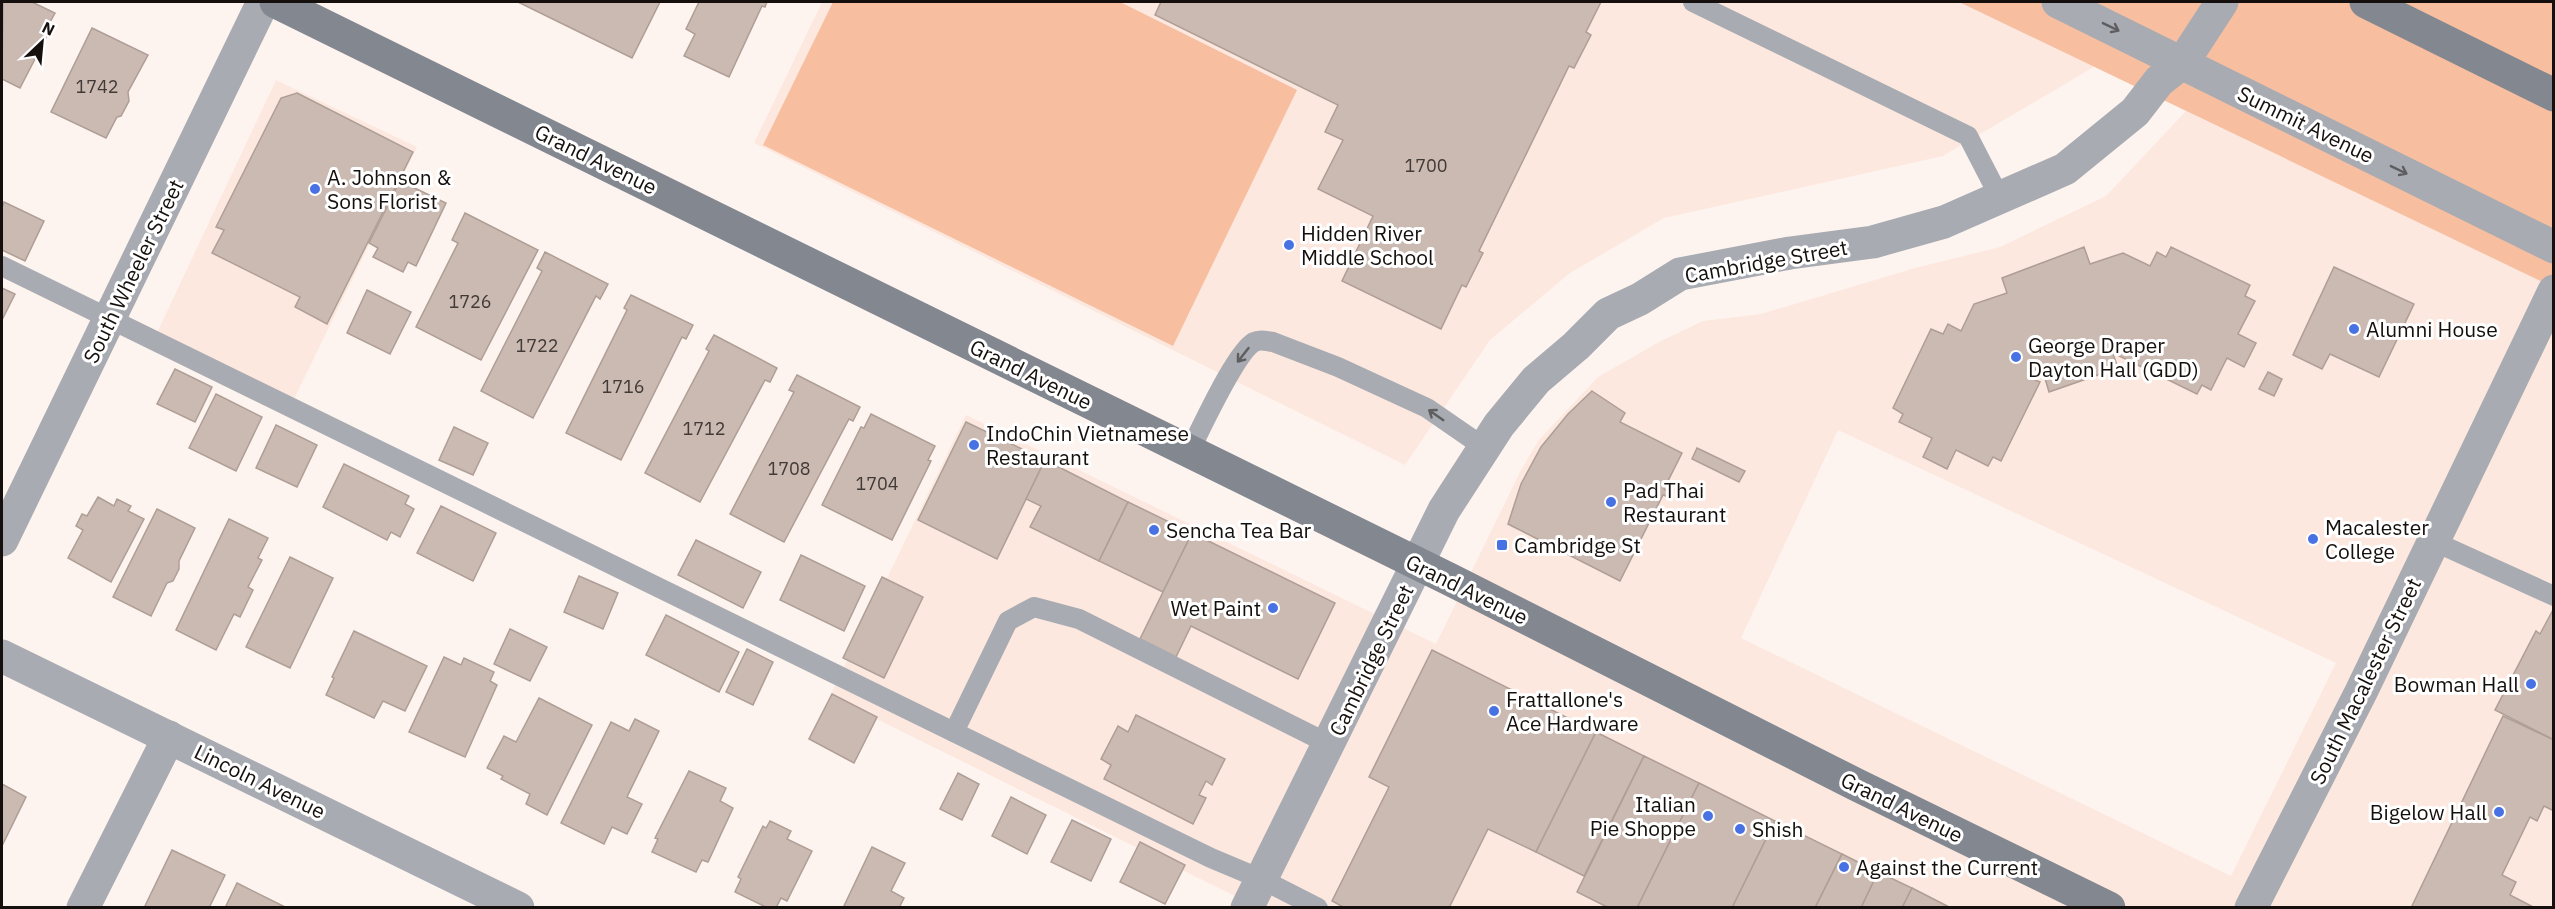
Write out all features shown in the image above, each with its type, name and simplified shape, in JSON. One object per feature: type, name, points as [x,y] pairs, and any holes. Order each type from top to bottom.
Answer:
[{"type":"main road","name":"Grand Avenue","points":[[276,2],[1418,565],[1857,786],[2109,908]]},
{"type":"main road","points":[[2366,2],[2553,95]]},
{"type":"street","name":"South Wheeler Street","points":[[2,540],[263,2]]},
{"type":"street","name":"Summit Avenue","points":[[2058,2],[2553,247]]},
{"type":"street","name":"Cambridge Street","points":[[1254,893],[1444,510],[1499,425],[1536,380],[1576,346],[1608,314],[1680,274],[1791,253],[1874,242],[1944,222],[2065,169],[2135,112],[2159,81],[2183,62],[2222,2]]},
{"type":"street","name":"South Macalester Street","points":[[2251,908],[2361,692],[2553,291]]},
{"type":"street","name":"Lincoln Avenue","points":[[2,656],[518,908]]},
{"type":"street","points":[[83,908],[169,737]]},
{"type":"lane","points":[[1692,2],[1968,136],[2000,198]]},
{"type":"lane","points":[[2,266],[1211,858],[1254,893],[1318,908]]},
{"type":"lane","points":[[1189,452],[1240,356],[1253,343],[1262,340],[1338,367],[1427,408],[1485,448]]},
{"type":"lane","points":[[2433,541],[2553,596]]},
{"type":"lane","points":[[954,732],[1008,621],[1034,606],[1079,620],[1329,744]]},
{"type":"shaded area","name":"Hidden River Middle School","points":[[822,2],[1959,2],[2094,67],[1943,156],[1664,218],[1570,273],[1490,340],[1405,465],[754,143]]},
{"type":"shaded area","points":[[833,2],[1120,2],[1297,90],[1173,346],[763,145]]},
{"type":"shaded area","points":[[1959,2],[2553,2],[2553,287]]},
{"type":"shaded area","points":[[276,80],[417,147],[293,401],[155,337]]},
{"type":"shaded area","points":[[2186,111],[2553,287],[2553,907],[1257,907],[830,696],[966,415],[1436,644],[1520,472],[1538,441],[1598,377],[1661,341],[1703,321],[1761,314],[1915,268],[2000,247],[2106,196]],"holes":[[[1838,430],[2336,663],[2231,876],[1741,638]]]},
{"type":"building","points":[[3,2],[32,2],[55,13],[49,24],[52,26],[20,88],[2,79]]},
{"type":"building","points":[[518,2],[660,2],[632,58]]},
{"type":"building","points":[[699,2],[767,2],[765,7],[762,6],[729,77],[684,56],[695,34],[686,29]]},
{"type":"building","points":[[1161,2],[1601,2],[1586,32],[1591,35],[1574,68],[1569,66],[1479,251],[1483,253],[1466,287],[1462,285],[1441,329],[1342,281],[1373,216],[1318,189],[1343,140],[1325,132],[1338,105],[1155,15]]},
{"type":"building","points":[[92,28],[148,55],[128,92],[129,101],[106,138],[51,112]]},
{"type":"building","name":"A. Johnson & Sons Florist","points":[[297,93],[413,152],[327,324],[295,307],[300,297],[212,253],[224,230],[216,227],[281,98]]},
{"type":"building","points":[[400,181],[446,203],[416,266],[408,262],[403,272],[373,257],[378,248],[369,243]]},
{"type":"building","points":[[4,202],[44,221],[25,261],[2,250]]},
{"type":"building","points":[[465,213],[538,250],[481,360],[416,327],[458,243],[452,240]]},
{"type":"building","name":"George Draper Dayton Hall (GDD)","points":[[2084,247],[2090,264],[2123,253],[2150,266],[2157,252],[2166,257],[2171,247],[2250,285],[2245,296],[2255,301],[2238,334],[2256,343],[2244,367],[2227,358],[2211,390],[2202,385],[2197,394],[2119,356],[2124,346],[2118,343],[2110,345],[2118,368],[2049,392],[2042,368],[2034,370],[2030,378],[2040,382],[2001,461],[1993,457],[1988,466],[1956,450],[1947,469],[1923,457],[1932,438],[1899,422],[1903,414],[1893,408],[1931,329],[1943,334],[1948,324],[1961,331],[1974,304],[2007,293],[2002,278]]},
{"type":"building","points":[[545,252],[608,284],[600,299],[596,296],[533,418],[481,391],[542,271],[537,268]]},
{"type":"building","name":"Alumni House","points":[[2334,267],[2414,304],[2379,377],[2330,354],[2322,369],[2293,355]]},
{"type":"building","points":[[2,288],[15,294],[2,320]]},
{"type":"building","points":[[367,290],[411,312],[390,354],[347,333]]},
{"type":"building","points":[[631,295],[693,325],[686,339],[682,337],[621,460],[566,433],[627,310],[624,308]]},
{"type":"building","points":[[714,335],[777,368],[770,382],[765,380],[700,502],[645,473],[709,351],[706,349]]},
{"type":"building","points":[[175,369],[212,387],[195,422],[157,404]]},
{"type":"building","points":[[2268,372],[2282,379],[2274,396],[2259,389]]},
{"type":"building","points":[[797,375],[860,407],[853,421],[849,419],[784,542],[730,514],[794,392],[789,390]]},
{"type":"building","points":[[1592,391],[1625,413],[1620,422],[1682,453],[1664,489],[1668,491],[1666,496],[1663,495],[1620,581],[1508,524],[1521,484],[1541,447],[1568,414]]},
{"type":"building","points":[[216,394],[262,417],[236,471],[189,448]]},
{"type":"building","points":[[871,414],[935,446],[928,460],[931,461],[892,540],[822,505],[861,427],[864,428]]},
{"type":"building","points":[[966,422],[1045,460],[997,559],[918,520]]},
{"type":"building","points":[[276,425],[317,445],[297,487],[256,468]]},
{"type":"building","points":[[454,427],[488,443],[473,475],[439,460]]},
{"type":"building","points":[[1697,448],[1745,471],[1739,482],[1692,459]]},
{"type":"building","points":[[1045,460],[1128,502],[1099,561],[1030,527],[1041,506],[1026,499]]},
{"type":"building","points":[[344,464],[409,496],[405,504],[414,509],[400,537],[391,532],[387,540],[323,507]]},
{"type":"building","points":[[98,497],[114,506],[117,499],[131,506],[128,511],[144,519],[111,582],[68,558],[83,530],[76,526],[82,514],[87,516]]},
{"type":"building","points":[[1128,502],[1192,533],[1163,592],[1099,561]]},
{"type":"building","points":[[441,506],[496,533],[473,581],[417,553]]},
{"type":"building","points":[[157,509],[195,528],[179,561],[179,569],[173,581],[167,583],[151,616],[113,597]]},
{"type":"building","points":[[229,519],[268,538],[258,558],[262,560],[248,587],[253,590],[240,617],[234,614],[216,650],[176,630]]},
{"type":"building","points":[[1192,533],[1335,603],[1298,679],[1191,626],[1176,657],[1140,639]]},
{"type":"building","points":[[696,540],[761,572],[743,608],[678,575]]},
{"type":"building","points":[[801,555],[865,586],[844,631],[780,600]]},
{"type":"building","points":[[290,557],[333,578],[290,668],[246,647]]},
{"type":"building","points":[[579,576],[618,593],[603,629],[564,612]]},
{"type":"building","points":[[882,577],[923,597],[884,678],[843,658]]},
{"type":"building","name":"Bowman Hall","points":[[2554,608],[2554,740],[2495,710],[2536,631],[2540,634]]},
{"type":"building","points":[[666,615],[739,652],[719,692],[646,655]]},
{"type":"building","points":[[510,629],[547,647],[530,681],[494,664]]},
{"type":"building","points":[[354,631],[427,666],[405,711],[383,701],[374,718],[326,695]]},
{"type":"building","points":[[747,649],[773,662],[753,705],[726,692]]},
{"type":"building","points":[[1432,650],[1596,732],[1536,852],[1488,829],[1449,908],[1345,908],[1332,901],[1389,787],[1369,777]]},
{"type":"building","points":[[444,657],[461,665],[464,658],[494,672],[490,681],[497,685],[465,757],[409,732]]},
{"type":"building","points":[[832,694],[877,717],[854,763],[809,739]]},
{"type":"building","points":[[539,698],[592,725],[547,815],[526,804],[530,794],[501,779],[503,776],[487,768],[504,736],[516,742]]},
{"type":"building","points":[[1136,715],[1225,759],[1212,785],[1206,781],[1199,795],[1206,798],[1193,824],[1104,779],[1111,765],[1101,759],[1118,726],[1128,732]]},
{"type":"building","name":"Bigelow Hall","points":[[2503,716],[2554,740],[2554,811],[2544,806],[2537,821],[2530,817],[2502,875],[2516,882],[2510,895],[2535,908],[2411,908]]},
{"type":"building","points":[[635,719],[659,731],[627,797],[642,804],[627,834],[612,827],[604,844],[561,823],[611,722],[629,731]]},
{"type":"building","points":[[1596,732],[1644,756],[1584,876],[1536,852]]},
{"type":"building","points":[[1644,756],[1699,783],[1637,908],[1609,908],[1577,892]]},
{"type":"building","points":[[689,771],[726,788],[720,801],[733,808],[708,862],[702,860],[696,872],[652,852],[658,839],[655,838]]},
{"type":"building","points":[[958,773],[979,784],[962,820],[940,809]]},
{"type":"building","points":[[1699,783],[1775,821],[1732,908],[1637,908]]},
{"type":"building","points":[[2,784],[26,797],[2,846]]},
{"type":"building","points":[[1011,797],[1046,815],[1027,854],[992,836]]},
{"type":"building","points":[[1072,820],[1111,839],[1091,881],[1051,862]]},
{"type":"building","points":[[770,821],[791,831],[787,839],[812,851],[787,901],[781,898],[776,908],[768,908],[735,892],[741,879],[738,877],[763,826],[766,828]]},
{"type":"building","points":[[1775,821],[1842,854],[1815,908],[1732,908]]},
{"type":"building","points":[[1140,842],[1185,865],[1165,904],[1120,882]]},
{"type":"building","points":[[872,847],[905,863],[891,891],[904,898],[899,908],[843,908]]},
{"type":"building","points":[[172,850],[225,875],[209,908],[144,908]]},
{"type":"building","points":[[1842,854],[1878,872],[1861,908],[1815,908]]},
{"type":"building","points":[[1878,872],[1912,888],[1902,908],[1861,908]]},
{"type":"building","points":[[237,883],[287,908],[225,908]]},
{"type":"building","points":[[1912,888],[1951,908],[1902,908]]},
{"type":"place","name":"A. Johnson & Sons Florist","points":[[315,189]]},
{"type":"place","name":"Hidden River Middle School","points":[[1289,245]]},
{"type":"place","name":"Alumni House","points":[[2354,329]]},
{"type":"place","name":"George Draper Dayton Hall (GDD)","points":[[2016,357]]},
{"type":"place","name":"IndoChin Vietnamese Restaurant","points":[[974,445]]},
{"type":"place","name":"Pad Thai Restaurant","points":[[1611,502]]},
{"type":"place","name":"Sencha Tea Bar","points":[[1154,530]]},
{"type":"place","name":"Macalester College","points":[[2313,539]]},
{"type":"place","name":"Cambridge St","points":[[1502,545]]},
{"type":"place","name":"Wet Paint","points":[[1273,608]]},
{"type":"place","name":"Bowman Hall","points":[[2531,684]]},
{"type":"place","name":"Frattallone's Ace Hardware","points":[[1494,711]]},
{"type":"place","name":"Bigelow Hall","points":[[2499,812]]},
{"type":"place","name":"Italian Pie Shoppe","points":[[1708,816]]},
{"type":"place","name":"Shish","points":[[1740,829]]},
{"type":"place","name":"Against the Current","points":[[1844,867]]}]
